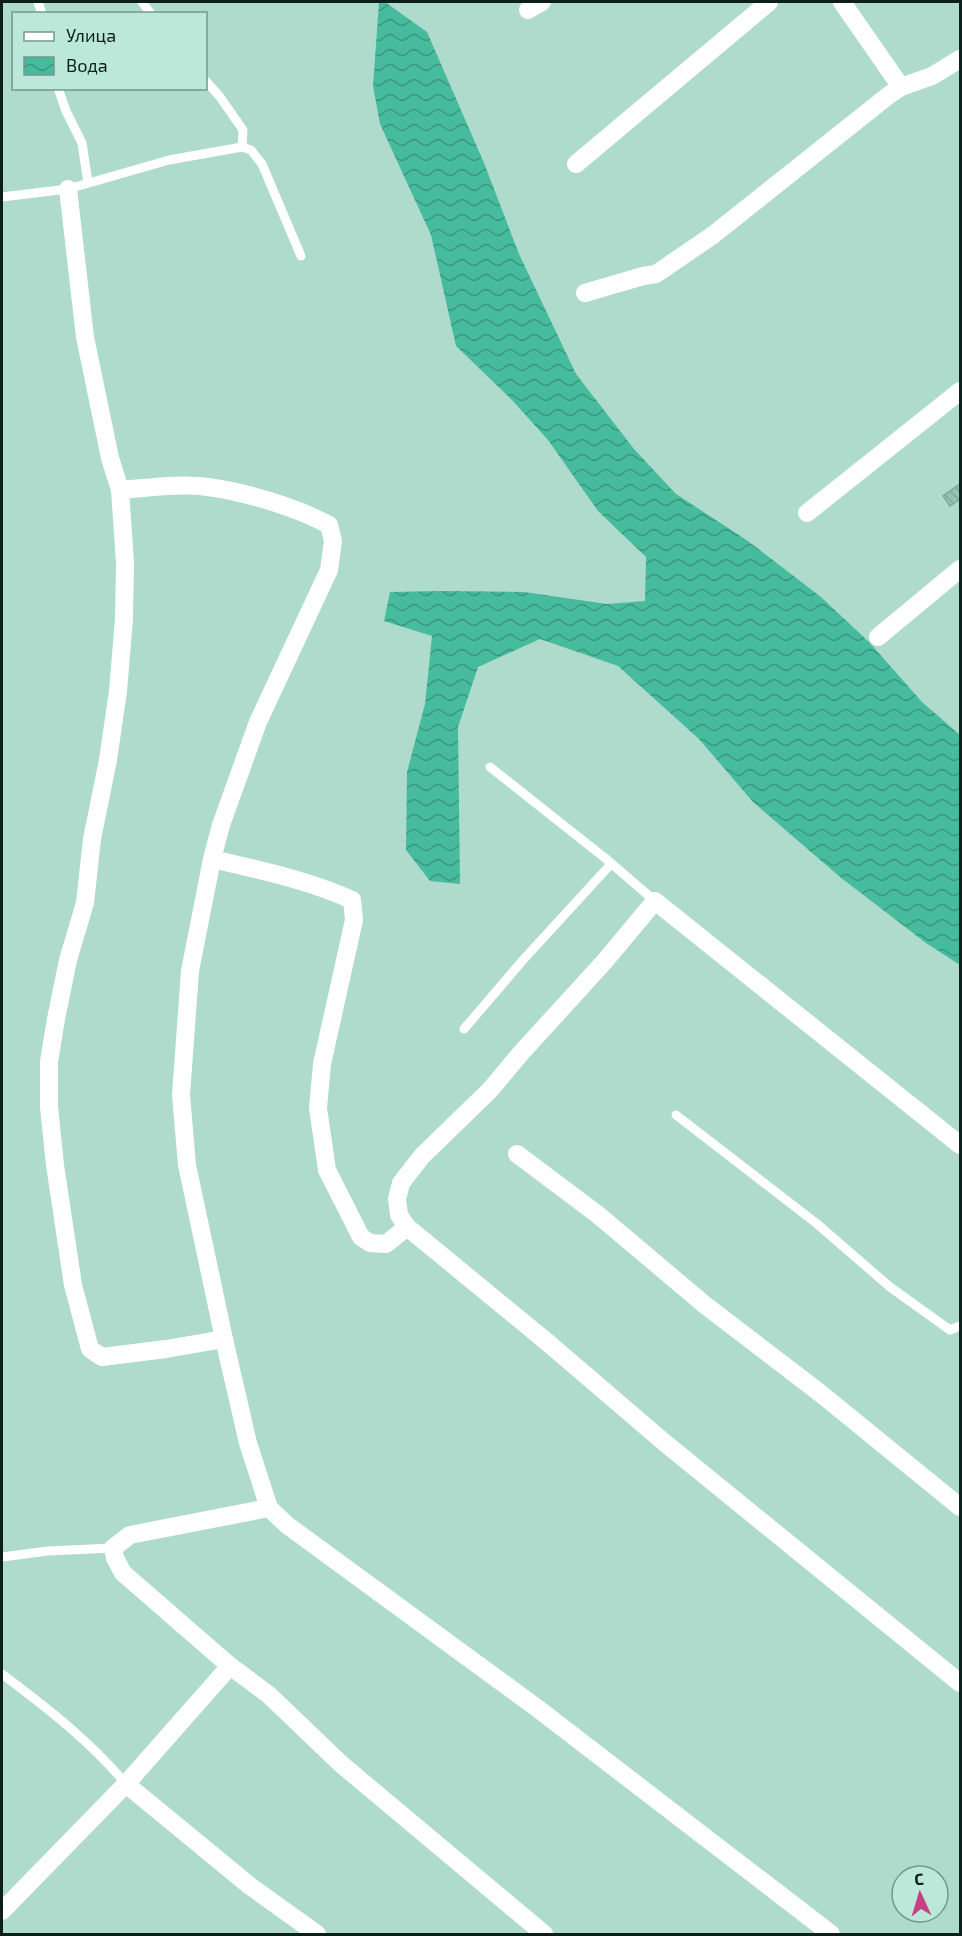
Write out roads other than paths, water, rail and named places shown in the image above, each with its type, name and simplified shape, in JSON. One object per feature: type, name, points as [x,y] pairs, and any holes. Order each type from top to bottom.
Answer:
[{"type":"street","points":[[576,164],[769,2]]},
{"type":"street","points":[[842,2],[902,87]]},
{"type":"street","points":[[585,293],[656,274],[713,235],[889,95],[902,87],[932,76],[960,59]]},
{"type":"street","points":[[68,189],[85,337],[110,458],[120,490],[125,563],[124,619],[118,691],[108,760],[92,839],[85,903],[68,960],[49,1062],[49,1107],[55,1165],[73,1285],[90,1349],[102,1357],[166,1350],[224,1339]]},
{"type":"street","points":[[807,513],[960,391]]},
{"type":"street","points":[[120,490],[169,486],[207,487],[252,497],[311,515],[329,525],[333,541],[329,570],[258,722],[221,825],[190,971],[181,1095],[187,1165],[224,1339],[248,1443],[269,1508],[287,1525],[609,1763],[831,1935]]},
{"type":"street","points":[[878,637],[960,569]]},
{"type":"street","points":[[212,859],[254,868],[326,889],[352,900],[354,920],[322,1064],[318,1108],[327,1170],[361,1237],[370,1243],[386,1244],[407,1227]]},
{"type":"street","points":[[960,1145],[655,901],[490,1090],[422,1156],[401,1183],[397,1199],[399,1215],[407,1227],[665,1443],[960,1683]]},
{"type":"street","points":[[517,1154],[597,1214],[705,1305],[820,1393],[960,1507]]},
{"type":"street","points":[[269,1508],[130,1534],[113,1548],[115,1558],[123,1573],[230,1666],[268,1695],[341,1764],[544,1935]]},
{"type":"street","points":[[2,1911],[126,1784],[230,1666]]},
{"type":"street","points":[[126,1784],[250,1886],[316,1935]]},
{"type":"lane","points":[[207,82],[243,130],[242,147]]},
{"type":"lane","points":[[59,90],[82,143],[88,183]]},
{"type":"lane","points":[[2,198],[68,189],[169,160],[242,147],[251,150],[262,164],[301,256]]},
{"type":"lane","points":[[490,767],[655,901]]},
{"type":"lane","points":[[464,1029],[523,960],[611,864]]},
{"type":"lane","points":[[676,1114],[816,1223],[890,1287],[950,1330],[960,1326]]},
{"type":"lane","points":[[2,1557],[48,1551],[113,1548]]},
{"type":"lane","points":[[2,1674],[68,1724],[103,1757],[126,1784]]},
{"type":"water","points":[[379,2],[385,2],[427,32],[484,163],[519,254],[576,374],[634,449],[676,494],[748,541],[821,597],[869,642],[922,702],[960,735],[960,965],[926,943],[840,877],[753,802],[699,739],[618,666],[540,639],[478,667],[458,727],[460,884],[430,881],[406,850],[407,772],[425,704],[432,636],[384,621],[390,592],[524,592],[607,604],[645,601],[646,557],[598,511],[548,440],[512,400],[456,346],[431,235],[380,124],[373,86]]}]
